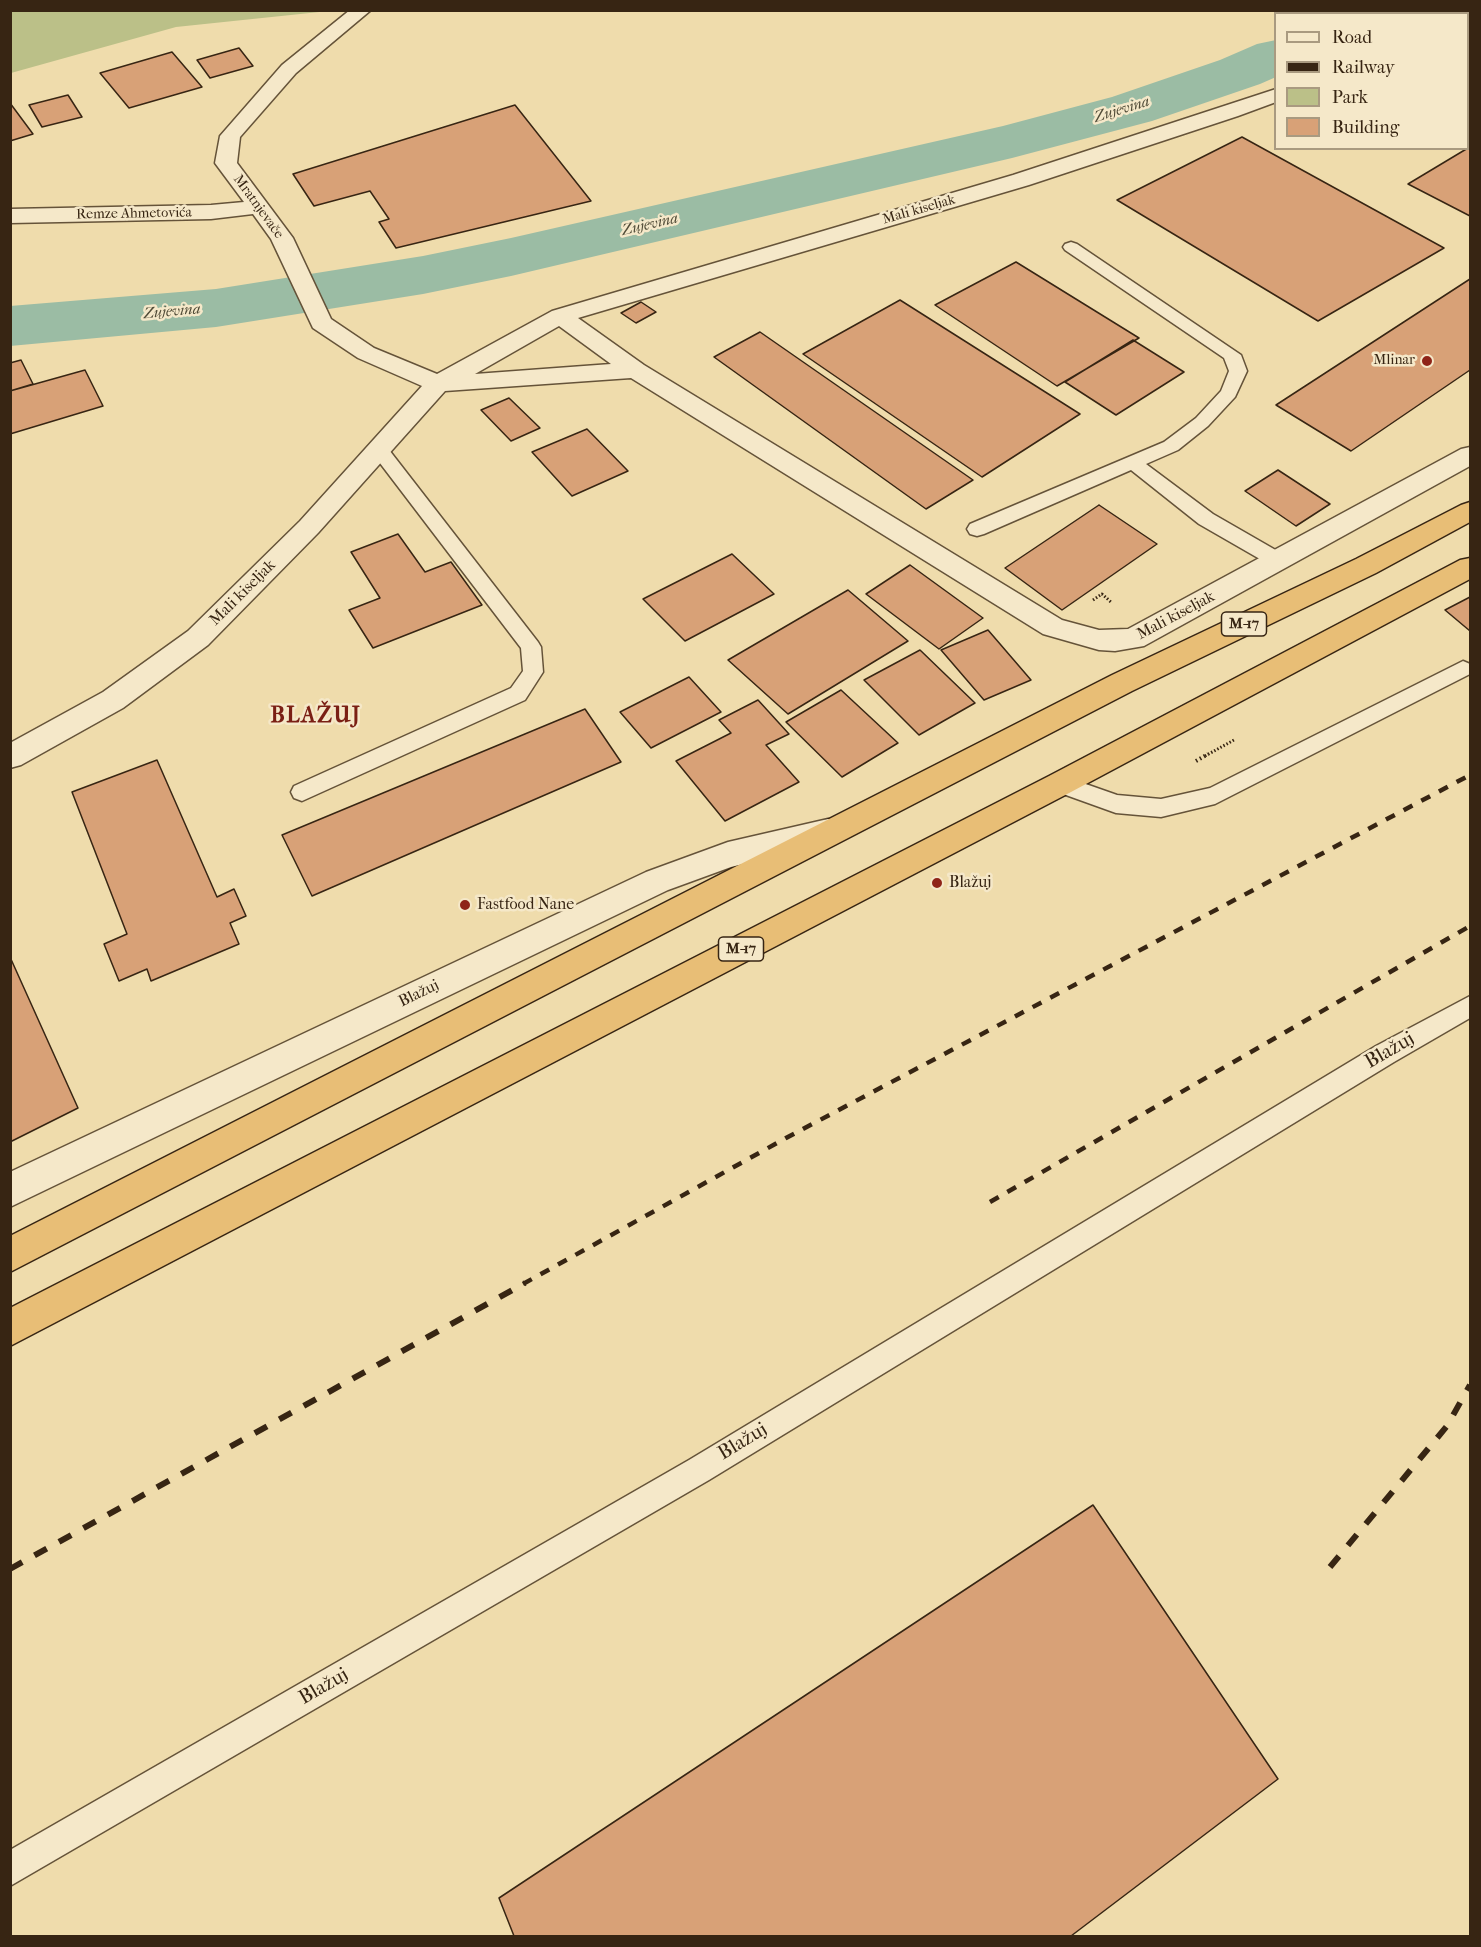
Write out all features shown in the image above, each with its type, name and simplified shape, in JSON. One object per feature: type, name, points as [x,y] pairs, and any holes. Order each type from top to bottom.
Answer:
[{"type":"highway","name":"M-17","points":[[10,1255],[1122,682],[1366,566],[1470,511]]},
{"type":"highway","name":"M-17","points":[[10,1328],[1060,784],[1470,567]]},
{"type":"street","name":"Mratnjevače","points":[[362,10],[289,69],[230,136],[226,163],[282,238],[321,323],[366,353],[438,384]]},
{"type":"street","name":"Mali kiseljak","points":[[10,757],[113,700],[198,638],[309,527],[438,384],[560,316],[1021,180],[1231,112],[1274,95]]},
{"type":"street","name":"Remze Ahmetovića","points":[[10,216],[211,212],[257,207]]},
{"type":"street","name":"Mali kiseljak","points":[[560,316],[635,370],[1053,627],[1078,635],[1115,641],[1134,639],[1470,455]]},
{"type":"street","points":[[438,384],[635,370]]},
{"type":"street","name":"Blažuj","points":[[10,1190],[657,881],[728,855],[839,828]]},
{"type":"lane","points":[[977,529],[1171,446],[1202,422],[1229,393],[1238,371],[1232,355],[1071,247]]},
{"type":"lane","points":[[302,792],[518,694],[533,672],[531,647],[379,450]]},
{"type":"lane","points":[[1132,462],[1206,519],[1279,561]]},
{"type":"lane","points":[[1060,784],[1116,804],[1161,808],[1215,795],[1463,669]]},
{"type":"lane","name":"Blažuj","points":[[10,1869],[699,1470],[1374,1060],[1470,1006]]},
{"type":"path","points":[[1194,762],[1242,735]]},
{"type":"green space","points":[[11,10],[329,11],[176,27],[11,73]]},
{"type":"building","points":[[239,48],[253,66],[210,78],[197,60]]},
{"type":"building","points":[[172,52],[202,87],[129,108],[100,73]]},
{"type":"building","points":[[68,95],[82,117],[42,127],[29,105]]},
{"type":"building","points":[[10,103],[33,134],[10,141]]},
{"type":"building","points":[[515,105],[591,201],[396,248],[379,222],[389,219],[370,191],[314,206],[293,174]]},
{"type":"building","points":[[1242,137],[1444,248],[1318,321],[1117,200]]},
{"type":"building","points":[[1469,147],[1470,216],[1408,184],[1465,150],[1469,150]]},
{"type":"building","points":[[1016,262],[1139,338],[1057,386],[935,305]]},
{"type":"building","points":[[1470,279],[1470,370],[1351,451],[1276,405]]},
{"type":"building","points":[[900,300],[1080,414],[982,477],[803,354]]},
{"type":"building","points":[[641,302],[656,312],[636,323],[621,313]]},
{"type":"building","points":[[760,332],[973,480],[926,509],[714,357]]},
{"type":"building","points":[[1133,340],[1184,372],[1116,415],[1065,382]]},
{"type":"building","points":[[21,360],[33,384],[10,391],[10,363]]},
{"type":"building","points":[[85,370],[103,406],[10,434],[10,391]]},
{"type":"building","points":[[509,398],[540,428],[511,441],[481,410]]},
{"type":"building","points":[[587,429],[628,471],[572,496],[532,452]]},
{"type":"building","points":[[1278,470],[1330,504],[1296,526],[1245,491]]},
{"type":"building","points":[[1099,505],[1157,544],[1062,610],[1005,568]]},
{"type":"building","points":[[398,534],[425,572],[451,562],[482,605],[373,648],[349,610],[380,598],[351,552]]},
{"type":"building","points":[[732,554],[774,594],[685,641],[643,599]]},
{"type":"building","points":[[910,565],[983,618],[939,649],[866,594]]},
{"type":"building","points":[[848,590],[908,641],[788,714],[728,660]]},
{"type":"building","points":[[1470,597],[1470,631],[1445,610]]},
{"type":"building","points":[[988,630],[1031,680],[984,700],[941,650]]},
{"type":"building","points":[[920,650],[975,703],[919,735],[864,680]]},
{"type":"building","points":[[689,677],[721,712],[651,748],[620,712]]},
{"type":"building","points":[[841,690],[898,743],[842,777],[786,722]]},
{"type":"building","points":[[758,700],[789,734],[766,745],[799,782],[725,821],[676,761],[731,733],[719,720]]},
{"type":"building","points":[[585,709],[621,762],[312,896],[282,835]]},
{"type":"building","points":[[157,760],[217,897],[234,889],[246,916],[230,923],[239,944],[151,981],[147,969],[119,981],[104,944],[127,934],[72,792]]},
{"type":"building","points":[[10,957],[78,1108],[10,1142]]},
{"type":"building","points":[[1093,1505],[1278,1779],[1071,1936],[514,1936],[499,1898]]},
{"type":"waterway","name":"Zujevina","points":[[10,326],[216,308],[423,275],[511,257],[1012,141],[1132,109],[1240,72],[1274,57]]},
{"type":"railway","points":[[523,1284],[786,1138],[1470,775]]},
{"type":"railway","points":[[990,1202],[1470,926]]},
{"type":"railway","points":[[10,1569],[525,1283]]},
{"type":"railway","points":[[1330,1567],[1447,1426],[1470,1385]]},
{"type":"place","name":"Mlinar","points":[[1427,361]]},
{"type":"place","name":"Blažuj","points":[[937,883]]},
{"type":"place","name":"Fastfood Nane","points":[[465,905]]},
{"type":"district","name":"BLAŽUJ","points":[[316,717]]}]
